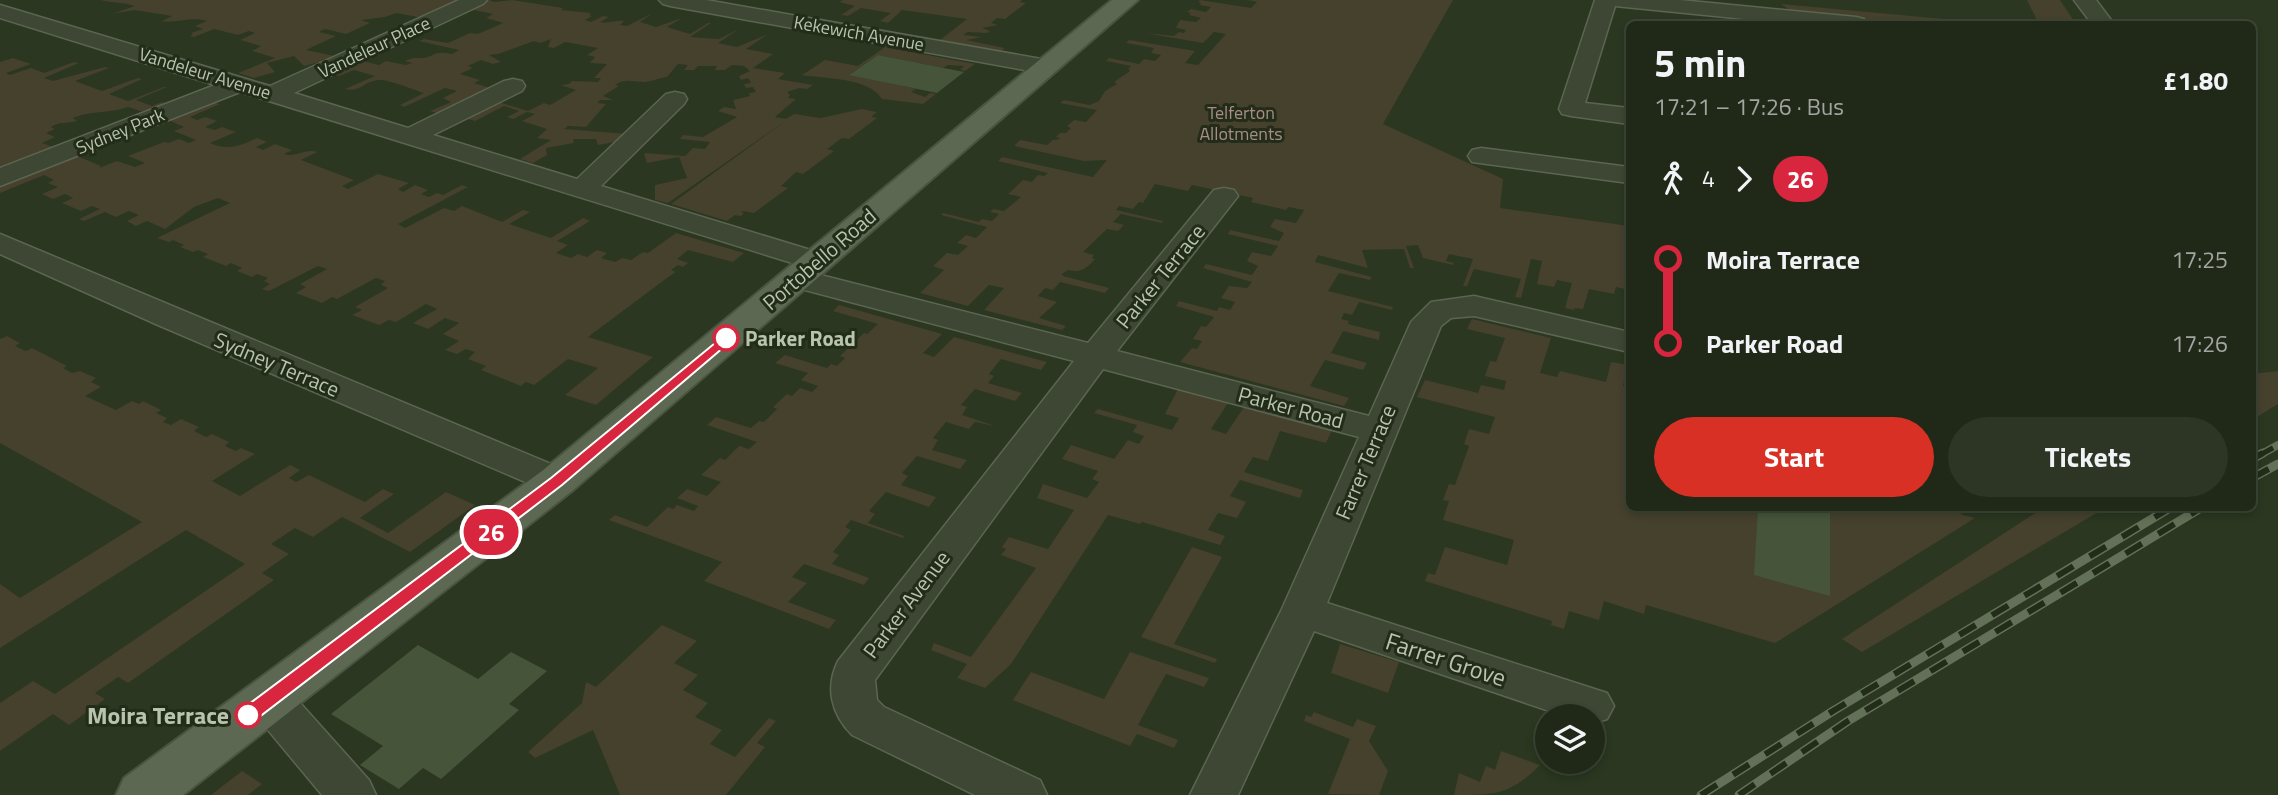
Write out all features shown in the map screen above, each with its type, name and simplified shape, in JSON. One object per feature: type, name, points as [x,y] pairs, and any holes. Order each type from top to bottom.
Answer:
[{"type":"main road","name":"Portobello Road","points":[[143,795],[557,481],[1126,0]]},
{"type":"street","name":"Vandeleur Place","points":[[272,94],[476,0]]},
{"type":"street","name":"Kekewich Avenue","points":[[670,0],[1047,67]]},
{"type":"street","points":[[1564,136],[1606,0]]},
{"type":"street","points":[[1616,0],[1826,21]]},
{"type":"street","points":[[2085,0],[2101,21]]},
{"type":"street","name":"Vandeleur Avenue","points":[[0,11],[582,189],[806,270]]},
{"type":"street","name":"Sydney Park","points":[[0,178],[239,84]]},
{"type":"street","points":[[409,137],[513,86]]},
{"type":"street","points":[[582,189],[675,99]]},
{"type":"street","points":[[1481,156],[1564,136],[1626,117]]},
{"type":"street","points":[[1564,136],[1626,173]]},
{"type":"street","name":"Parker Terrace","points":[[1095,356],[1224,196]]},
{"type":"street","name":"Sydney Terrace","points":[[0,243],[207,334],[557,481]]},
{"type":"street","name":"Parker Road","points":[[806,270],[1095,356],[1379,430]]},
{"type":"street","name":"Farrer Terrace","points":[[1214,795],[1301,611],[1427,322],[1442,309],[1474,306],[1626,341]]},
{"type":"street","name":"Parker Avenue","points":[[1023,795],[868,722],[858,711],[853,674],[1095,356]]},
{"type":"street","name":"Farrer Grove","points":[[1301,611],[1585,704]]},
{"type":"street","points":[[270,699],[352,795]]},
{"type":"green space","points":[[100,0],[465,0],[424,18],[396,13],[361,20],[370,23],[346,34],[325,29],[319,32],[336,36],[306,50],[339,57],[304,66],[294,56],[267,63],[275,72],[254,78],[238,73],[275,58],[252,51],[261,46],[240,40],[255,33],[249,31],[238,35],[214,29],[194,37],[190,36],[193,34],[191,33],[203,29],[195,26],[207,21],[162,21],[172,16],[134,10],[112,14],[135,6]]},
{"type":"green space","points":[[489,0],[512,0],[591,13],[589,15],[592,16],[585,20],[591,22],[603,16],[609,17],[600,22],[624,21],[620,25],[627,26],[653,13],[640,22],[656,27],[682,18],[667,27],[690,34],[711,23],[690,37],[719,39],[739,29],[718,43],[737,47],[768,34],[746,49],[773,54],[753,68],[785,73],[778,79],[813,85],[807,89],[799,88],[787,92],[790,95],[788,98],[796,99],[775,117],[786,119],[794,114],[821,118],[862,109],[877,112],[871,117],[877,118],[849,139],[842,138],[827,149],[834,151],[803,174],[796,172],[781,186],[788,188],[754,213],[743,211],[741,216],[735,215],[727,221],[671,204],[788,119],[668,203],[655,200],[655,185],[687,178],[679,157],[647,163],[644,153],[685,156],[693,148],[705,149],[710,142],[680,139],[683,135],[703,137],[737,117],[718,111],[724,107],[736,109],[733,100],[756,92],[753,87],[746,88],[744,84],[751,83],[748,78],[741,80],[739,76],[750,71],[744,66],[732,65],[725,70],[715,70],[717,66],[698,66],[694,70],[684,70],[688,65],[678,64],[667,77],[647,82],[619,83],[615,85],[619,86],[603,96],[613,100],[600,100],[597,103],[606,104],[586,127],[568,126],[564,129],[628,134],[620,141],[598,145],[596,139],[573,139],[574,143],[546,148],[547,155],[533,163],[520,159],[551,140],[537,138],[547,129],[522,121],[535,114],[527,112],[513,119],[507,117],[519,111],[504,106],[475,121],[462,117],[495,101],[528,111],[544,103],[550,105],[576,90],[561,85],[572,81],[598,82],[601,78],[594,78],[607,64],[590,63],[595,57],[587,55],[598,48],[565,42],[554,48],[548,47],[551,39],[540,43],[534,41],[489,55],[501,62],[493,64],[481,60],[468,66],[473,68],[460,74],[480,80],[474,83],[490,88],[487,94],[443,115],[430,111],[451,102],[443,98],[457,91],[445,88],[404,107],[400,105],[424,93],[383,80],[350,90],[345,89],[375,76],[354,70],[339,76],[330,74],[359,60],[379,65],[386,61],[406,65],[412,63],[405,61],[412,58],[438,53],[452,54],[459,50],[419,41],[424,39],[448,43],[503,23],[486,18],[493,14],[469,9]]},
{"type":"green space","points":[[1022,0],[1020,2],[1026,3],[1005,19],[997,18],[991,23],[998,25],[982,28],[990,31],[987,33],[968,32],[963,35],[982,37],[966,40],[1005,48],[1001,51],[940,40],[967,19],[902,10],[888,23],[880,21],[891,13],[861,8],[848,16],[841,15],[855,6],[839,2]]},
{"type":"green space","name":"Telferton Allotments","points":[[1200,0],[1251,8],[1257,2],[1248,0],[1453,0],[1383,124],[1503,179],[1500,208],[1626,226],[1626,289],[1616,287],[1614,294],[1589,289],[1583,309],[1574,310],[1565,308],[1572,283],[1557,280],[1554,287],[1537,284],[1542,261],[1531,259],[1521,298],[1515,297],[1521,279],[1474,269],[1467,286],[1463,286],[1473,259],[1449,254],[1446,261],[1454,263],[1453,265],[1423,258],[1418,245],[1406,246],[1414,268],[1410,268],[1404,249],[1362,250],[1368,268],[1318,255],[1315,262],[1372,277],[1370,280],[1339,273],[1328,291],[1393,307],[1392,310],[1359,302],[1352,315],[1344,313],[1341,319],[1349,321],[1348,324],[1380,332],[1379,340],[1343,331],[1331,353],[1367,363],[1363,370],[1325,360],[1310,386],[1349,398],[1344,406],[1180,362],[1192,348],[1197,349],[1202,341],[1193,339],[1201,326],[1206,327],[1214,317],[1176,306],[1179,301],[1217,311],[1219,307],[1230,310],[1235,302],[1221,298],[1229,286],[1247,288],[1252,282],[1203,268],[1206,264],[1252,275],[1258,266],[1247,261],[1252,252],[1271,256],[1278,246],[1228,234],[1230,230],[1279,241],[1284,233],[1270,227],[1275,219],[1296,223],[1304,210],[1288,207],[1286,210],[1251,202],[1253,198],[1192,185],[1188,191],[1155,184],[1143,203],[1139,202],[1133,209],[1119,206],[1116,210],[1163,221],[1162,223],[1121,214],[1113,222],[1124,225],[1118,231],[1107,229],[1083,252],[1094,255],[1092,258],[1095,259],[1083,269],[1068,270],[1062,274],[1109,288],[1105,293],[1060,282],[1053,290],[1045,288],[1038,296],[1057,302],[1039,318],[1066,326],[1062,330],[984,310],[1004,288],[989,285],[968,306],[920,293],[944,270],[933,266],[947,253],[958,255],[968,246],[957,243],[966,235],[976,238],[987,227],[941,215],[943,213],[979,222],[982,219],[992,221],[999,214],[990,212],[993,209],[1004,211],[1021,197],[1008,194],[1023,180],[1032,182],[1038,175],[1044,176],[1048,173],[998,161],[1002,157],[1093,177],[1107,160],[1084,161],[1014,146],[1020,140],[1047,145],[1053,140],[1061,139],[1056,137],[1060,133],[1066,133],[1071,128],[1067,126],[1074,120],[1086,122],[1097,110],[1060,103],[1064,100],[1090,105],[1099,101],[1105,91],[1117,84],[1114,82],[1130,71],[1128,69],[1131,66],[1106,61],[1109,58],[1139,64],[1144,59],[1155,61],[1161,55],[1151,53],[1154,48],[1126,43],[1129,40],[1195,51],[1185,63],[1198,65],[1226,34],[1214,32],[1203,43],[1145,33],[1174,36],[1179,32],[1184,33],[1186,30],[1176,28],[1180,20],[1196,22],[1201,18],[1187,12],[1191,9],[1206,12],[1211,7],[1198,2]]},
{"type":"green space","points":[[2027,0],[2060,0],[2074,21],[1887,21],[1803,13],[1791,11],[1781,4],[1944,19],[2037,20]]},
{"type":"green space","points":[[885,47],[975,64],[965,71],[960,70],[964,66],[948,65],[943,68],[878,55],[850,74],[916,89],[911,92],[925,97],[930,93],[936,94],[923,104],[882,99],[875,92],[857,83],[802,75],[825,60],[858,66]]},
{"type":"green space","points":[[13,58],[31,64],[6,73],[10,75],[31,68],[44,73],[74,62],[79,63],[44,78],[53,81],[109,68],[75,81],[102,91],[138,78],[142,79],[109,94],[128,101],[167,87],[136,100],[152,106],[162,102],[169,104],[149,114],[128,107],[80,116],[73,118],[77,121],[54,125],[51,127],[55,129],[46,133],[55,137],[42,143],[59,149],[0,172],[0,62]]},
{"type":"green space","points":[[211,102],[220,104],[190,117],[197,120],[205,117],[217,121],[205,127],[215,130],[222,127],[236,132],[210,143],[222,147],[233,146],[257,138],[267,142],[256,147],[263,150],[275,144],[292,150],[284,154],[288,155],[317,152],[301,160],[354,180],[342,186],[348,189],[378,174],[409,183],[398,189],[403,192],[415,185],[428,190],[421,194],[429,197],[437,193],[443,195],[462,185],[468,187],[398,224],[405,228],[444,208],[454,211],[462,206],[502,222],[523,210],[530,212],[509,224],[551,238],[583,218],[590,221],[557,241],[568,245],[556,253],[571,258],[578,254],[587,257],[597,250],[607,253],[601,258],[615,262],[622,258],[631,260],[643,252],[648,253],[676,233],[744,253],[733,262],[688,250],[677,259],[688,263],[671,270],[676,272],[588,337],[653,357],[596,405],[565,395],[598,368],[568,359],[534,385],[526,382],[521,386],[481,370],[486,366],[468,359],[475,352],[466,349],[457,354],[445,350],[459,341],[443,334],[459,323],[445,318],[428,329],[413,323],[437,309],[426,304],[396,322],[389,320],[379,325],[352,315],[362,310],[355,307],[388,288],[381,285],[385,281],[376,278],[337,299],[332,297],[322,303],[296,293],[306,287],[300,284],[327,269],[318,266],[269,291],[262,289],[270,284],[264,281],[268,278],[257,274],[252,277],[237,271],[242,268],[231,263],[226,266],[203,257],[208,254],[180,247],[184,245],[173,240],[169,242],[157,238],[230,203],[218,198],[194,207],[165,229],[147,221],[136,226],[127,221],[139,215],[129,211],[116,217],[105,212],[84,221],[79,219],[100,209],[92,206],[81,211],[62,203],[73,198],[65,194],[53,199],[42,194],[58,187],[48,183],[54,180],[44,175],[0,193],[0,185],[75,155],[101,166],[99,168],[117,161],[135,167],[145,163],[128,156],[164,142],[179,139],[189,143],[196,140],[174,131],[184,127],[166,119]]},
{"type":"green space","points":[[839,305],[942,334],[923,353],[934,357],[954,337],[1047,362],[1041,370],[1001,359],[989,374],[994,376],[988,383],[1022,393],[1015,401],[975,389],[961,405],[967,407],[962,415],[995,426],[975,422],[969,429],[946,422],[933,438],[938,440],[932,450],[967,460],[960,469],[917,456],[902,473],[908,476],[901,485],[936,497],[929,507],[886,492],[869,511],[875,514],[868,523],[904,536],[903,538],[851,520],[845,527],[851,530],[833,552],[839,555],[832,564],[869,578],[864,585],[804,564],[792,577],[807,583],[788,602],[836,620],[829,629],[704,581],[722,562],[609,520],[615,515],[647,527],[668,507],[673,509],[677,505],[694,511],[698,506],[677,498],[687,489],[707,496],[721,482],[701,475],[720,458],[725,460],[739,446],[749,449],[757,442],[707,425],[716,417],[751,428],[759,421],[764,422],[777,409],[773,407],[787,394],[792,396],[800,388],[812,392],[818,386],[801,380],[808,373],[775,363],[785,355],[827,368],[831,364],[837,366],[845,358],[840,356],[864,333],[867,334],[878,324],[833,311]]},
{"type":"green space","points":[[1472,319],[1551,338],[1540,373],[1557,377],[1560,371],[1606,382],[1611,362],[1626,365],[1623,386],[1626,387],[1626,511],[1957,511],[1975,518],[1775,643],[1646,605],[1644,614],[1604,601],[1599,620],[1569,611],[1564,629],[1551,625],[1552,621],[1425,581],[1428,573],[1435,575],[1445,547],[1507,565],[1514,540],[1443,520],[1449,501],[1443,500],[1449,484],[1455,485],[1469,446],[1464,444],[1469,429],[1489,434],[1495,417],[1417,397],[1425,380],[1478,393],[1481,385],[1504,390],[1506,381],[1485,376],[1490,361],[1496,362],[1505,338],[1467,329]]},
{"type":"green space","points":[[7,336],[20,343],[15,346],[26,351],[32,348],[67,366],[63,368],[72,373],[80,371],[96,378],[91,382],[101,387],[85,396],[116,410],[132,401],[139,404],[143,401],[161,410],[156,413],[167,418],[163,422],[171,425],[181,419],[199,427],[194,431],[206,437],[212,434],[229,442],[225,446],[236,451],[241,448],[255,454],[212,481],[240,496],[290,465],[300,470],[289,478],[296,482],[309,475],[365,502],[383,489],[394,494],[360,518],[388,533],[446,492],[475,505],[410,552],[342,517],[313,537],[295,528],[271,544],[289,554],[262,573],[274,580],[128,683],[118,677],[95,693],[105,699],[69,725],[53,714],[0,751],[0,703],[33,681],[55,694],[245,564],[186,530],[0,648],[0,584],[20,598],[142,522],[0,443],[0,339]]},
{"type":"green space","points":[[2278,371],[2278,404],[2256,418],[2256,374]]},
{"type":"green space","points":[[1178,389],[1228,403],[1211,429],[1226,434],[1244,407],[1332,430],[1326,443],[1280,431],[1268,461],[1253,457],[1244,472],[1303,490],[1300,498],[1240,480],[1230,496],[1246,502],[1237,518],[1218,513],[1208,530],[1225,536],[1220,545],[1108,515],[1011,664],[985,688],[957,678],[967,664],[931,650],[934,643],[971,657],[1036,568],[1001,555],[1006,549],[1002,547],[1009,537],[1048,549],[1074,510],[1037,498],[1043,484],[1087,498],[1099,482],[1092,479],[1098,471],[1062,459],[1071,445],[1114,459],[1128,440],[1139,444],[1144,436],[1133,432],[1137,425],[1094,413],[1098,409],[1172,430],[1179,418],[1165,414]]},
{"type":"green space","points":[[2038,511],[2100,511],[1862,652],[1842,639]]},
{"type":"green space","points":[[1192,547],[1222,557],[1174,644],[1217,659],[1215,663],[1141,637]]},
{"type":"green space","points":[[662,625],[697,641],[674,663],[698,675],[683,690],[708,703],[695,717],[722,730],[710,744],[735,757],[769,718],[776,721],[757,743],[765,747],[726,795],[620,795],[593,730],[535,758],[528,752],[582,703],[586,682],[596,687]]},
{"type":"green space","points":[[1340,644],[1399,662],[1388,693],[1331,673]]},
{"type":"green space","points":[[1130,652],[1209,678],[1204,687],[1166,674],[1138,725],[1178,740],[1174,748],[1137,734],[1130,746],[1013,700],[1031,672],[1104,699]]},
{"type":"green space","points":[[1314,712],[1353,727],[1357,719],[1376,726],[1369,741],[1388,771],[1379,795],[1328,794],[1350,739],[1304,721],[1306,715],[1311,717]]},
{"type":"green space","points":[[1501,751],[1535,763],[1535,770],[1510,788],[1481,795],[1454,795],[1459,773],[1480,782],[1486,766],[1495,770]]},
{"type":"green space","points":[[242,771],[262,784],[248,795],[211,795]]},
{"type":"building","points":[[878,55],[964,72],[937,93],[849,75]]},
{"type":"building","points":[[1758,511],[1830,511],[1830,596],[1754,575]]},
{"type":"building","points":[[418,645],[478,679],[511,652],[547,671],[509,704],[519,710],[441,779],[423,768],[399,789],[360,765],[383,746],[331,714]]},
{"type":"railway","points":[[2260,455],[2278,445]]},
{"type":"railway","points":[[2256,457],[2263,453]]},
{"type":"railway","points":[[2256,476],[2278,464]]},
{"type":"railway","points":[[1701,795],[1833,711],[2165,511]]},
{"type":"railway","points":[[1739,795],[1848,721],[2196,511]]},
{"type":"bus line","name":"26","points":[[248,715],[428,582],[557,481],[726,338]]},
{"type":"place","name":"Parker Road","points":[[726,338]]},
{"type":"place","name":"Moira Terrace","points":[[248,715]]}]
